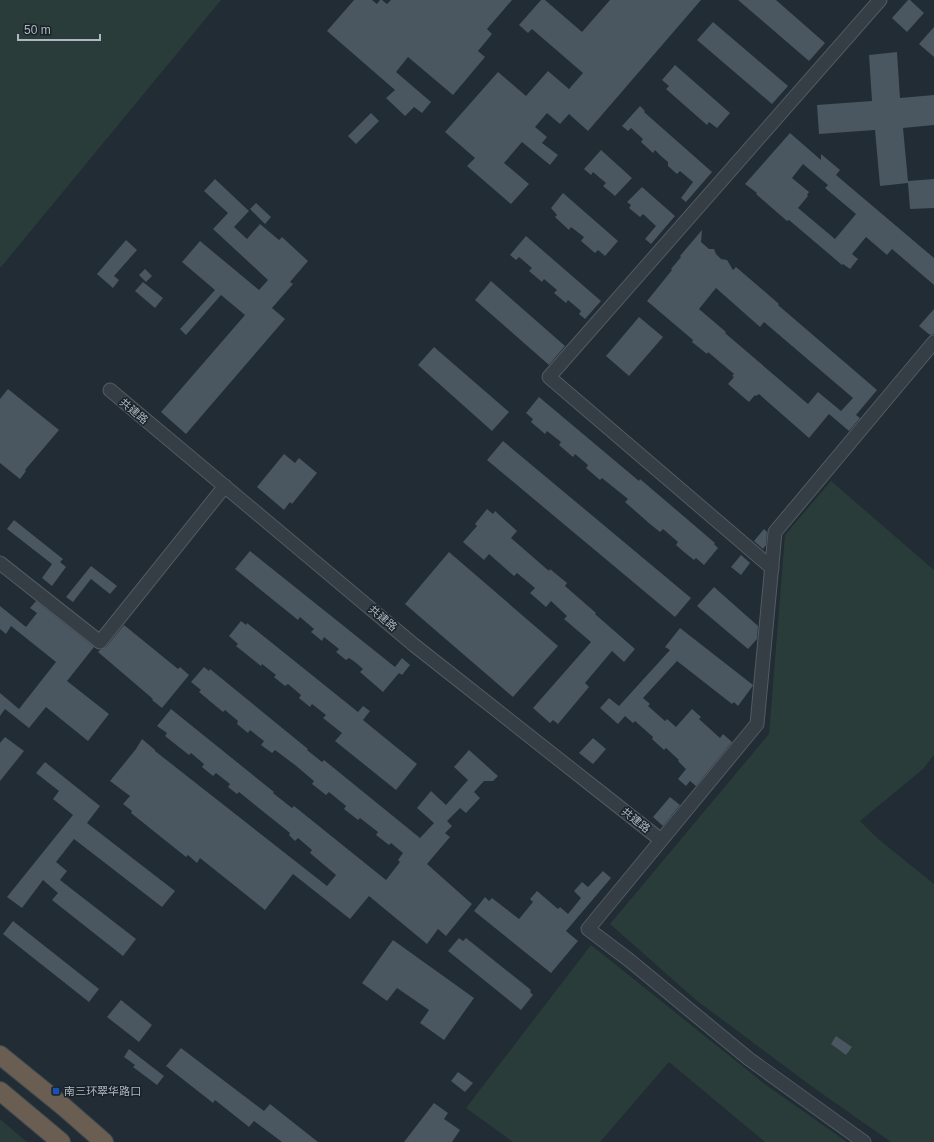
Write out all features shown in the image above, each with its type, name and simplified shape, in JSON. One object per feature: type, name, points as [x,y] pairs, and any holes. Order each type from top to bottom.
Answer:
[{"type":"highway","points":[[0,1055],[104,1142]]},
{"type":"highway","points":[[0,1091],[61,1142]]},
{"type":"street","points":[[772,568],[549,377],[880,0]]},
{"type":"street","points":[[864,1142],[749,1059],[629,960],[588,929],[757,724],[775,532],[934,342]]},
{"type":"street","name":"共建路","points":[[110,390],[414,644],[662,840]]},
{"type":"street","points":[[0,563],[100,642],[226,486]]},
{"type":"green space","points":[[0,0],[221,0],[1,267],[0,267]]},
{"type":"green space","points":[[831,481],[934,570],[934,755],[923,769],[860,821],[877,838],[934,884],[934,1142],[891,1142],[814,1088],[696,1000],[610,924],[769,734],[785,535]]},
{"type":"green space","points":[[591,945],[766,1085],[847,1142],[765,1142],[669,1062],[600,1142],[513,1142],[466,1108]]},
{"type":"green space","points":[[0,1119],[27,1142],[0,1142]]},
{"type":"building","points":[[354,0],[372,0],[377,4],[380,0],[382,0],[387,4],[391,0],[512,0],[487,29],[492,34],[478,51],[485,57],[453,95],[408,57],[396,72],[431,102],[422,113],[414,107],[405,116],[386,98],[395,90],[327,31]]},
{"type":"building","points":[[541,0],[545,0],[582,32],[610,0],[701,0],[588,131],[569,114],[560,124],[547,113],[535,127],[547,137],[542,143],[558,155],[550,165],[522,142],[504,163],[529,184],[511,204],[467,166],[475,158],[445,132],[498,72],[526,96],[548,71],[569,89],[583,73],[532,29],[528,33],[519,25]]},
{"type":"building","points":[[738,0],[776,0],[825,43],[809,61]]},
{"type":"building","points":[[908,0],[910,0],[924,13],[907,32],[892,18]]},
{"type":"building","points":[[713,22],[788,86],[772,104],[697,40]]},
{"type":"building","points":[[934,27],[934,57],[919,44]]},
{"type":"building","points":[[897,52],[900,98],[934,95],[934,125],[903,128],[908,181],[934,179],[934,208],[910,209],[908,183],[880,186],[875,130],[819,134],[817,105],[872,101],[869,55]]},
{"type":"building","points":[[675,65],[730,113],[717,128],[709,122],[707,125],[666,89],[669,86],[662,80]]},
{"type":"building","points":[[640,106],[645,111],[644,112],[712,172],[686,202],[681,198],[693,182],[680,171],[677,174],[668,166],[668,162],[655,150],[653,153],[641,142],[643,139],[631,128],[628,131],[622,126]]},
{"type":"building","points":[[371,113],[379,121],[356,144],[348,136]]},
{"type":"building","points":[[790,133],[821,160],[821,154],[840,170],[836,175],[934,258],[934,285],[892,249],[887,255],[866,237],[852,254],[858,259],[850,269],[843,264],[842,265],[789,220],[787,221],[745,184]],"holes":[[[803,164],[828,185],[825,188],[856,214],[835,239],[798,208],[808,196],[807,195],[809,192],[792,178]]]},
{"type":"building","points":[[601,150],[632,178],[615,196],[603,186],[606,183],[593,172],[591,175],[584,169]]},
{"type":"building","points":[[215,179],[249,211],[234,227],[247,239],[260,224],[279,240],[282,237],[308,261],[290,282],[293,284],[272,308],[285,319],[186,434],[161,412],[245,315],[221,295],[186,335],[180,329],[215,290],[182,262],[200,241],[259,290],[268,280],[213,229],[228,213],[204,191]]},
{"type":"building","points":[[642,187],[675,216],[651,244],[645,239],[656,226],[643,214],[640,217],[629,208],[631,205],[627,202]]},
{"type":"building","points":[[563,193],[618,241],[605,256],[598,250],[595,253],[581,241],[584,237],[571,227],[569,230],[555,217],[557,215],[551,208]]},
{"type":"building","points":[[256,203],[271,217],[265,224],[250,209]]},
{"type":"building","points":[[702,230],[701,242],[709,249],[714,249],[716,254],[721,259],[727,260],[733,270],[736,267],[877,390],[856,415],[860,418],[849,431],[829,414],[809,438],[759,394],[756,396],[755,395],[749,402],[728,384],[734,377],[732,376],[734,374],[708,352],[707,354],[692,342],[693,340],[647,301],[672,270],[671,269],[681,257],[680,256]],"holes":[[[716,288],[760,327],[764,322],[853,398],[841,411],[818,392],[808,404],[699,309]]]},
{"type":"building","points":[[526,236],[601,301],[585,319],[579,314],[581,311],[568,300],[566,303],[554,293],[557,290],[544,279],[542,282],[529,271],[532,268],[519,257],[516,260],[510,255]]},
{"type":"building","points":[[126,240],[137,250],[114,276],[119,280],[113,288],[97,274]]},
{"type":"building","points":[[145,269],[152,276],[146,282],[139,275]]},
{"type":"building","points":[[491,281],[565,346],[549,365],[475,300]]},
{"type":"building","points":[[143,282],[163,298],[155,308],[135,291]]},
{"type":"building","points":[[934,309],[934,334],[930,335],[919,326]]},
{"type":"building","points":[[639,317],[663,337],[629,376],[606,356]]},
{"type":"building","points":[[434,347],[509,412],[492,431],[418,365]]},
{"type":"building","points":[[8,389],[59,430],[25,470],[26,471],[20,479],[0,463],[0,399]]},
{"type":"building","points":[[539,397],[639,481],[640,479],[715,543],[714,544],[718,548],[704,565],[696,558],[694,560],[676,545],[678,542],[663,529],[660,532],[650,524],[625,502],[628,499],[602,478],[600,480],[586,468],[588,465],[575,454],[573,457],[559,445],[561,442],[547,431],[545,434],[531,422],[533,419],[526,413]]},
{"type":"building","points":[[503,441],[691,598],[675,617],[487,460]]},
{"type":"building","points":[[284,454],[295,463],[299,458],[317,473],[292,504],[290,502],[284,510],[257,487]]},
{"type":"building","points":[[487,509],[493,514],[495,511],[517,531],[511,538],[549,571],[550,569],[567,583],[565,586],[635,649],[624,662],[612,651],[585,683],[589,687],[558,724],[553,720],[550,723],[533,708],[591,642],[564,619],[567,616],[551,601],[546,607],[530,593],[535,588],[517,573],[514,576],[489,554],[484,560],[463,542],[477,526],[475,524]]},
{"type":"building","points":[[14,520],[63,559],[60,562],[66,567],[52,586],[42,578],[52,564],[7,529]]},
{"type":"building","points":[[764,529],[767,532],[766,545],[763,549],[754,541]]},
{"type":"building","points":[[250,551],[395,667],[402,658],[410,665],[402,675],[399,673],[383,692],[360,672],[363,669],[355,662],[349,658],[346,660],[336,652],[339,649],[324,637],[322,641],[311,632],[314,629],[300,617],[298,620],[235,569]]},
{"type":"building","points":[[449,552],[558,646],[513,697],[405,604]]},
{"type":"building","points":[[741,555],[750,563],[741,575],[731,567]]},
{"type":"building","points":[[91,566],[117,586],[110,594],[91,579],[73,602],[66,597]]},
{"type":"building","points":[[714,587],[758,626],[757,639],[748,649],[697,606]]},
{"type":"building","points":[[36,601],[94,647],[67,681],[109,714],[88,741],[46,707],[29,728],[5,709],[0,716],[0,693],[19,709],[56,662],[11,626],[6,634],[0,629],[0,606],[26,627],[37,613],[30,608]]},
{"type":"building","points":[[241,621],[246,625],[247,623],[358,712],[363,706],[370,711],[363,720],[417,764],[396,790],[335,741],[342,733],[323,718],[326,715],[312,704],[310,707],[299,698],[301,695],[288,684],[285,686],[274,677],[276,675],[262,664],[261,666],[236,646],[238,644],[229,636]]},
{"type":"building","points":[[124,625],[178,669],[180,667],[189,675],[162,708],[98,652],[106,647]]},
{"type":"building","points":[[680,628],[753,685],[738,706],[734,702],[732,704],[677,661],[643,698],[650,704],[648,706],[665,721],[667,719],[676,727],[692,709],[701,717],[699,719],[720,738],[723,734],[732,742],[696,786],[690,781],[686,786],[678,779],[686,769],[678,761],[679,760],[666,748],[664,750],[652,739],[653,737],[635,721],[633,723],[625,716],[618,724],[600,708],[609,698],[619,706],[670,650],[665,647]]},
{"type":"building","points":[[204,667],[209,671],[210,669],[308,749],[307,750],[322,762],[324,760],[420,838],[434,823],[417,808],[431,791],[446,805],[468,780],[454,767],[469,750],[498,776],[493,781],[484,781],[474,792],[480,798],[466,813],[460,808],[447,821],[452,826],[445,833],[450,837],[427,864],[472,904],[446,936],[438,929],[427,944],[369,896],[350,919],[293,874],[265,910],[200,858],[197,863],[188,855],[186,857],[131,813],[132,811],[123,804],[130,796],[110,781],[136,749],[142,739],[155,751],[327,886],[336,875],[310,853],[312,850],[298,838],[295,841],[289,835],[290,833],[239,792],[237,794],[228,787],[230,784],[216,773],[213,776],[202,767],[204,764],[191,753],[189,755],[165,736],[167,733],[157,726],[171,709],[274,792],[273,793],[292,808],[294,806],[386,880],[400,862],[398,860],[403,853],[391,843],[389,845],[376,835],[378,832],[360,818],[358,820],[344,809],[346,806],[329,792],[326,795],[312,784],[314,781],[295,765],[275,750],[272,753],[261,745],[264,741],[250,730],[248,733],[237,724],[238,721],[225,710],[223,712],[199,692],[201,690],[191,682]]},
{"type":"building","points":[[5,737],[24,751],[0,781],[0,743]]},
{"type":"building","points":[[593,738],[606,749],[593,764],[579,753]]},
{"type":"building","points":[[45,762],[100,806],[87,823],[175,891],[162,907],[74,839],[56,862],[67,871],[60,880],[136,939],[123,956],[52,900],[58,893],[43,880],[22,908],[7,897],[73,815],[53,799],[59,791],[36,773]]},
{"type":"building","points":[[670,797],[680,805],[663,826],[653,817]]},
{"type":"building","points":[[603,871],[611,878],[566,931],[578,941],[551,973],[474,911],[485,897],[489,901],[492,898],[519,919],[533,902],[530,899],[537,891],[558,909],[560,907],[568,914],[581,898],[574,891],[582,882],[588,887]]},
{"type":"building","points":[[13,921],[99,989],[89,1002],[3,934]]},
{"type":"building","points":[[459,938],[463,941],[466,938],[531,990],[530,992],[533,995],[521,1010],[448,951]]},
{"type":"building","points":[[393,940],[474,998],[444,1040],[420,1023],[429,1010],[397,988],[387,1001],[362,983]]},
{"type":"building","points":[[121,1000],[152,1025],[139,1042],[107,1017]]},
{"type":"building","points":[[836,1036],[852,1047],[846,1055],[831,1044]]},
{"type":"building","points":[[181,1048],[264,1111],[270,1104],[318,1142],[282,1142],[254,1121],[249,1127],[215,1100],[213,1103],[166,1066]]},
{"type":"building","points":[[129,1049],[164,1076],[157,1085],[133,1067],[135,1065],[124,1057]]},
{"type":"building","points":[[458,1072],[473,1083],[465,1092],[451,1081]]},
{"type":"building","points":[[434,1103],[448,1113],[444,1119],[460,1130],[452,1142],[404,1142]]},
{"type":"place","name":"南三环翠华路口","points":[[56,1091]]}]
